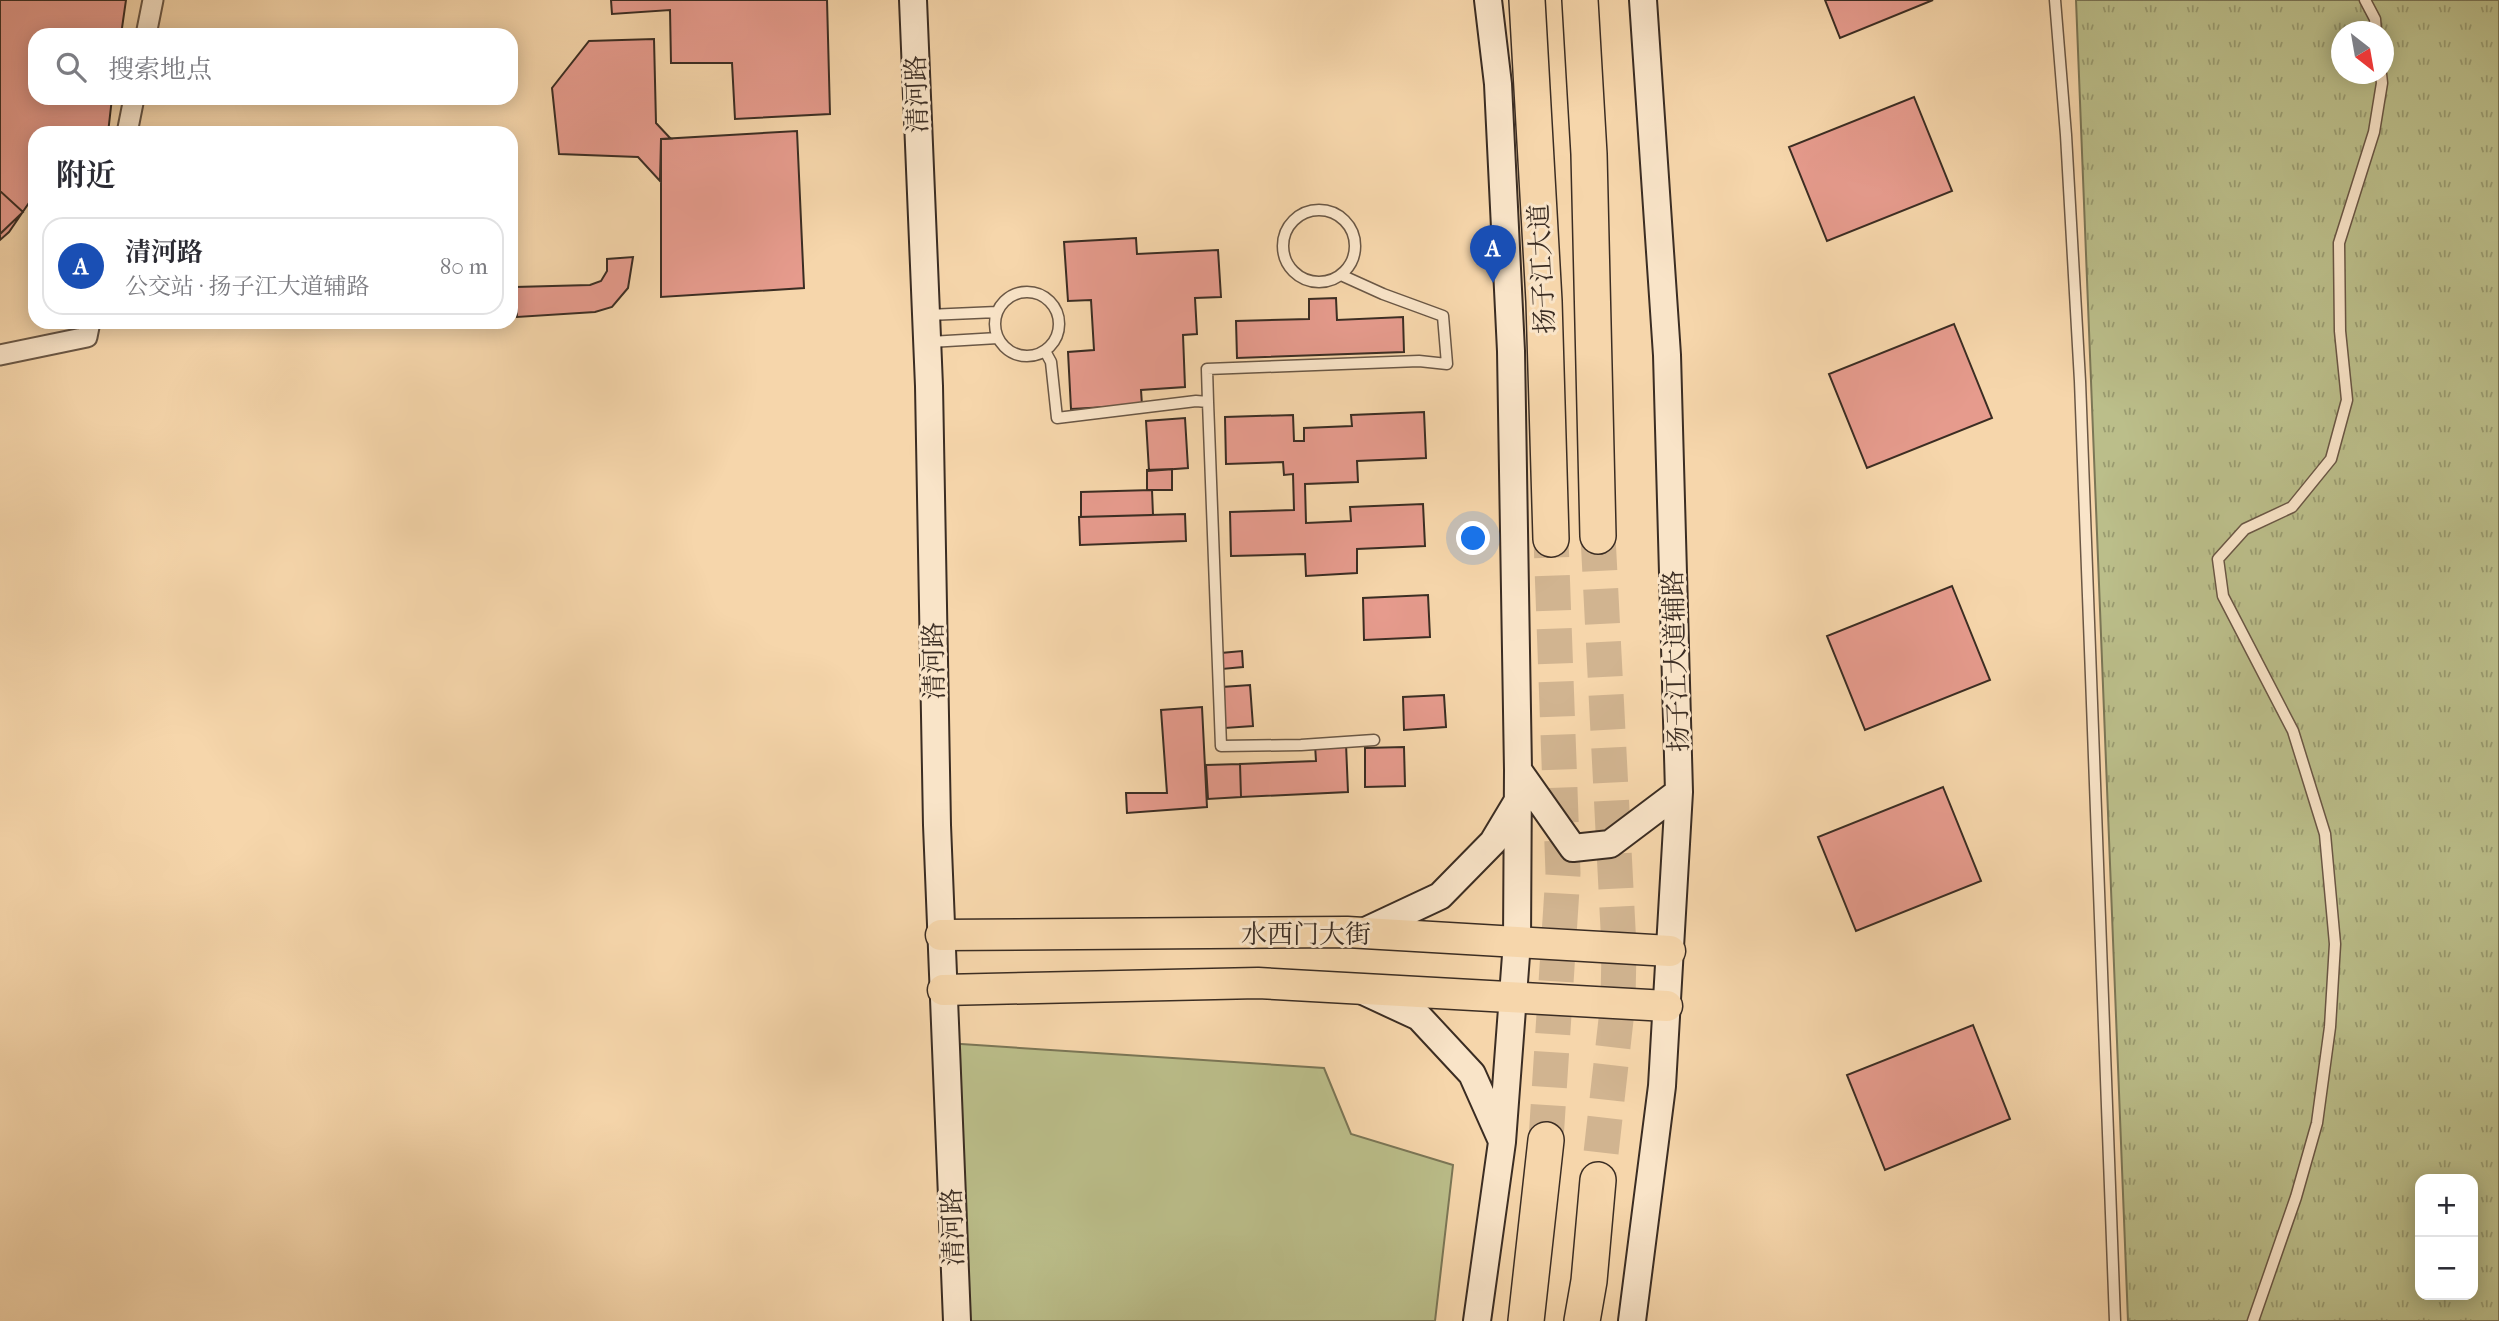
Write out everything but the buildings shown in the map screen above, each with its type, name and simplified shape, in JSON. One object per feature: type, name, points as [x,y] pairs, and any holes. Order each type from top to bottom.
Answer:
[{"type":"highway","name":"扬子江大道","points":[[1527,0],[1544,300],[1551,538]]},
{"type":"highway","name":"扬子江大道","points":[[1580,0],[1589,154],[1598,536]]},
{"type":"highway","points":[[1526,1321],[1546,1140]]},
{"type":"highway","points":[[1582,1321],[1589,1281],[1598,1180]]},
{"type":"main road","name":"清河路","points":[[913,0],[926,342],[941,935],[957,1321]]},
{"type":"main road","points":[[1477,1321],[1502,1142],[1517,942],[1518,770],[1511,351],[1498,84],[1488,0]]},
{"type":"main road","name":"扬子江大道辅路","points":[[1632,1321],[1662,1086],[1679,792],[1667,355],[1643,0]]},
{"type":"main road","points":[[1518,770],[1573,848],[1610,844],[1679,792]]},
{"type":"main road","points":[[1361,933],[1440,896],[1493,842],[1518,800]]},
{"type":"main road","name":"水西门大街","points":[[941,935],[1361,933],[1670,951]]},
{"type":"main road","name":"水西门大街","points":[[943,990],[1258,983],[1667,1006]]},
{"type":"main road","points":[[1355,988],[1419,1017],[1472,1074],[1502,1142]]},
{"type":"street","points":[[147,28],[153,0]]},
{"type":"street","points":[[128,126],[133,105]]},
{"type":"street","points":[[0,355],[87,337],[89,329]]},
{"type":"lane","points":[[2055,0],[2066,135],[2080,381],[2115,1321]]},
{"type":"lane","points":[[2365,0],[2375,21]]},
{"type":"lane","points":[[2253,1321],[2297,1197],[2317,1123],[2330,1027],[2335,944],[2325,834],[2293,731],[2223,596],[2218,559],[2245,530],[2292,507],[2331,459],[2347,400],[2340,331],[2339,243],[2374,132],[2382,84]]},
{"type":"lane","points":[[1340,275],[1348,267],[1355,245],[1347,224],[1329,212],[1318,210],[1296,218],[1288,228],[1283,251],[1287,263],[1295,273],[1317,282],[1340,275],[1443,316],[1447,364],[1419,361],[1207,369],[1222,746],[1301,745],[1374,740]]},
{"type":"lane","points":[[1023,292],[1044,296],[1058,313],[1060,323],[1053,344],[1035,356],[1024,356],[1004,347],[998,338],[995,320],[998,312],[1012,296],[1023,292]]},
{"type":"lane","points":[[925,315],[998,312]]},
{"type":"lane","points":[[926,342],[998,338]]},
{"type":"lane","points":[[1045,351],[1051,362],[1058,418],[1196,401],[1208,402]]},
{"type":"green space","points":[[2076,0],[2499,0],[2499,1321],[2128,1321]]},
{"type":"green space","points":[[946,1043],[1324,1068],[1351,1134],[1453,1165],[1435,1321],[957,1321]]},
{"type":"tunnel","points":[[1598,536],[1619,948],[1618,1002],[1598,1180]]},
{"type":"tunnel","points":[[1546,1140],[1563,873],[1551,539]]},
{"type":"place","name":"清河路","points":[[1493,283]]}]
